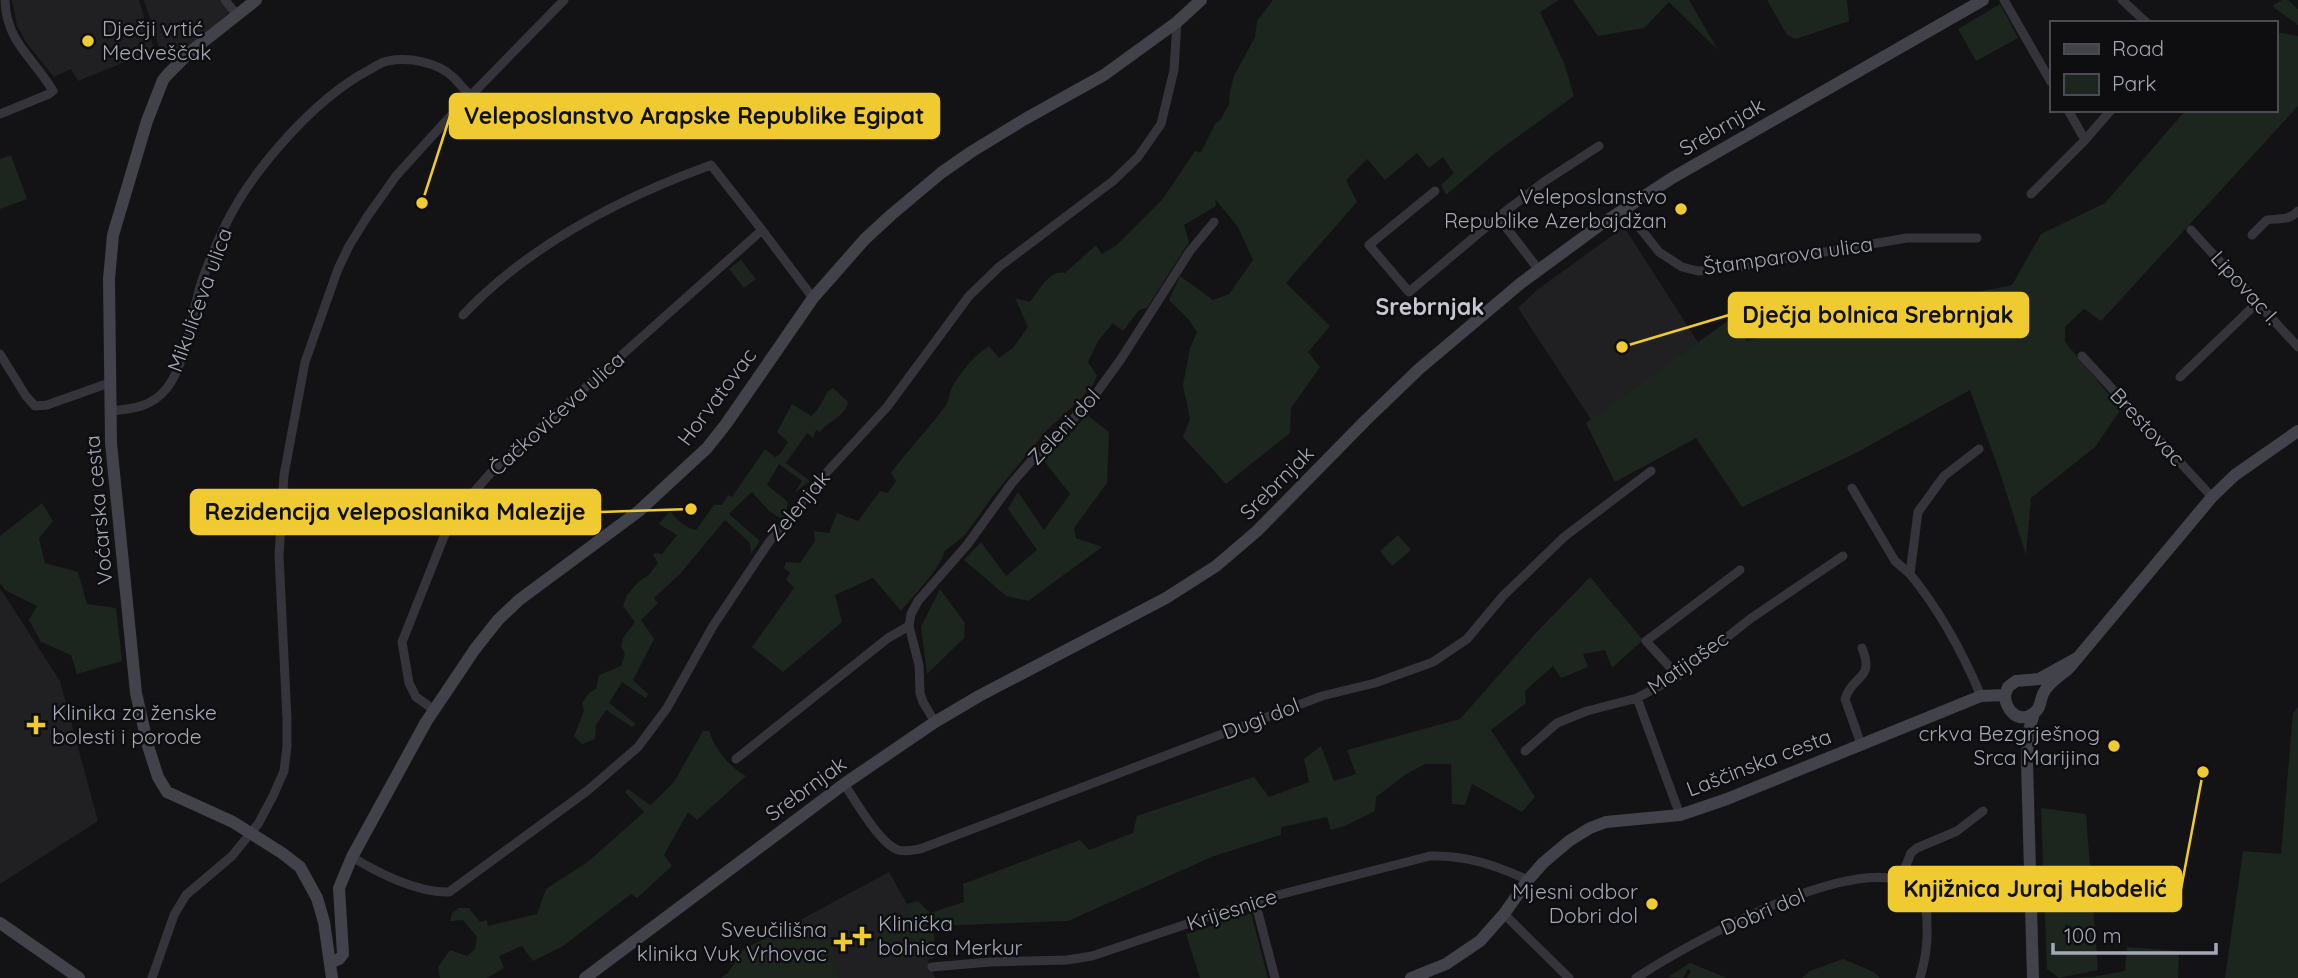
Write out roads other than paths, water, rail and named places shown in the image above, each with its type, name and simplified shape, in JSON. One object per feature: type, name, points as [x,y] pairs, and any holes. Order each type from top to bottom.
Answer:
[{"type":"main road","name":"Voćarska cesta","points":[[256,0],[189,53],[168,74],[149,113],[113,235],[109,279],[111,443],[136,693],[158,777],[167,792],[233,822],[282,852],[306,875],[320,907],[332,978]]},
{"type":"main road","name":"Horvatovac","points":[[330,963],[344,954],[339,888],[352,857],[433,709],[498,620],[519,600],[639,511],[707,449],[813,298],[865,239],[909,198],[996,135],[1104,75],[1177,22],[1201,0]]},
{"type":"main road","name":"Srebrnjak","points":[[585,978],[844,784],[935,722],[990,690],[1155,604],[1216,566],[1257,531],[1392,394],[1539,270],[1624,208],[1672,177],[1983,0]]},
{"type":"main road","points":[[2034,978],[2027,763],[2028,734],[2034,713],[2040,706],[2048,685],[2077,658],[2212,497],[2235,475],[2298,431]]},
{"type":"main road","points":[[2027,763],[2020,726],[2007,707],[2005,695],[2012,684],[2048,675],[2077,658]]},
{"type":"main road","points":[[2028,681],[2038,688],[2042,698]]},
{"type":"main road","name":"Laščinska cesta","points":[[1411,978],[1446,964],[1490,932],[1528,880],[1551,855],[1590,828],[1616,821],[1680,815],[1727,799],[1981,696],[2005,695]]},
{"type":"main road","points":[[2014,715],[2025,717],[2034,713]]},
{"type":"main road","points":[[0,923],[79,978]]},
{"type":"street","points":[[0,114],[53,91],[15,40],[9,27],[5,0]]},
{"type":"street","points":[[225,0],[237,15]]},
{"type":"street","points":[[152,978],[174,915],[186,895],[232,856],[251,833],[281,782],[286,754],[287,719],[280,568],[282,494],[295,411],[310,343],[338,269],[367,217],[396,176],[564,0]]},
{"type":"street","points":[[2004,0],[2050,80]]},
{"type":"street","points":[[2122,0],[2145,21]]},
{"type":"street","name":"Zelenjak","points":[[352,857],[419,889],[449,892],[587,791],[638,747],[667,708],[713,626],[769,542],[827,472],[887,407],[969,296],[999,267],[1113,181],[1138,158],[1161,124],[1174,70],[1177,22]]},
{"type":"street","name":"Mikulićeva ulica","points":[[110,411],[138,408],[153,401],[167,387],[179,365],[201,284],[225,225],[248,186],[286,139],[338,89],[386,61],[409,60],[442,70],[452,76],[471,97]]},
{"type":"street","points":[[2069,112],[2085,140]]},
{"type":"street","points":[[2031,194],[2109,112]]},
{"type":"street","points":[[1435,191],[1369,245],[1409,292],[1498,217],[1545,181],[1599,146]]},
{"type":"street","points":[[463,315],[509,272],[561,237],[658,184],[711,165],[813,298]]},
{"type":"street","name":"Štamparova ulica","points":[[1624,208],[1658,252],[1682,267],[1698,271],[1731,268],[1908,238],[1977,238]]},
{"type":"street","points":[[2252,235],[2267,220],[2284,220],[2298,211]]},
{"type":"street","points":[[1498,217],[1539,270]]},
{"type":"street","name":"Zeleni dol","points":[[909,626],[911,614],[918,601],[967,545],[1012,483],[1047,443],[1087,406],[1121,359],[1189,251],[1214,222]]},
{"type":"street","name":"Čačkovićeva ulica","points":[[433,709],[416,697],[409,683],[402,642],[445,534],[467,500],[495,468],[762,230]]},
{"type":"street","name":"Lipovac I.","points":[[2191,230],[2298,347]]},
{"type":"street","points":[[2180,377],[2258,302]]},
{"type":"street","points":[[0,354],[35,406],[47,405],[109,383]]},
{"type":"street","name":"Brestovac","points":[[2082,356],[2212,497]]},
{"type":"street","points":[[1910,574],[1918,512],[1944,477],[1979,449]]},
{"type":"street","name":"Dugi dol","points":[[844,784],[887,843],[897,850],[920,849],[1322,695],[1375,683],[1433,662],[1467,639],[1503,596],[1564,537],[1651,471]]},
{"type":"street","points":[[1852,488],[1895,561],[1910,574],[1933,602],[1963,653],[1981,696]]},
{"type":"street","name":"Matijašec","points":[[1525,751],[1557,723],[1587,711],[1637,698],[1678,676],[1750,620],[1843,556]]},
{"type":"street","points":[[1678,676],[1646,641],[1740,570]]},
{"type":"street","points":[[736,759],[888,638],[909,626],[919,665],[920,693],[935,722]]},
{"type":"street","points":[[1861,744],[1846,699],[1851,687],[1867,668],[1868,662],[1863,649]]},
{"type":"street","points":[[1637,698],[1680,815]]},
{"type":"street","points":[[1920,978],[1927,933],[1926,908],[1922,897],[1914,888],[1900,880],[1911,853],[1917,848],[1957,831],[1983,811]]},
{"type":"street","name":"Krijesnice","points":[[932,967],[1067,960],[1092,956],[1255,901],[1430,856],[1471,858],[1498,866],[1528,880]]},
{"type":"street","name":"Dobri dol","points":[[1636,978],[1688,946],[1762,909],[1827,885],[1852,879],[1880,877],[1900,880]]},
{"type":"street","points":[[1255,901],[1275,978]]},
{"type":"street","points":[[1504,914],[1569,978]]},
{"type":"place","name":"Dječji vrtić Medveščak","points":[[88,41]]},
{"type":"place","name":"Veleposlanstvo Arapske Republike Egipat","points":[[422,203]]},
{"type":"place","name":"Veleposlanstvo Republike Azerbajdžan","points":[[1681,209]]},
{"type":"place","name":"Dječja bolnica Srebrnjak","points":[[1622,347]]},
{"type":"place","name":"Rezidencija veleposlanika Malezije","points":[[691,509]]},
{"type":"place","name":"Klinika za ženske bolesti i porode","points":[[36,725]]},
{"type":"place","name":"crkva Bezgrješnog Srca Marijina","points":[[2114,746]]},
{"type":"place","name":"Knjižnica Juraj Habdelić","points":[[2203,772]]},
{"type":"place","name":"Mjesni odbor Dobri dol","points":[[1652,904]]},
{"type":"place","name":"Klinička bolnica Merkur","points":[[862,936]]},
{"type":"place","name":"Sveučilišna klinika Vuk Vrhovac","points":[[843,942]]},
{"type":"district","name":"Srebrnjak","points":[[1430,307]]}]
